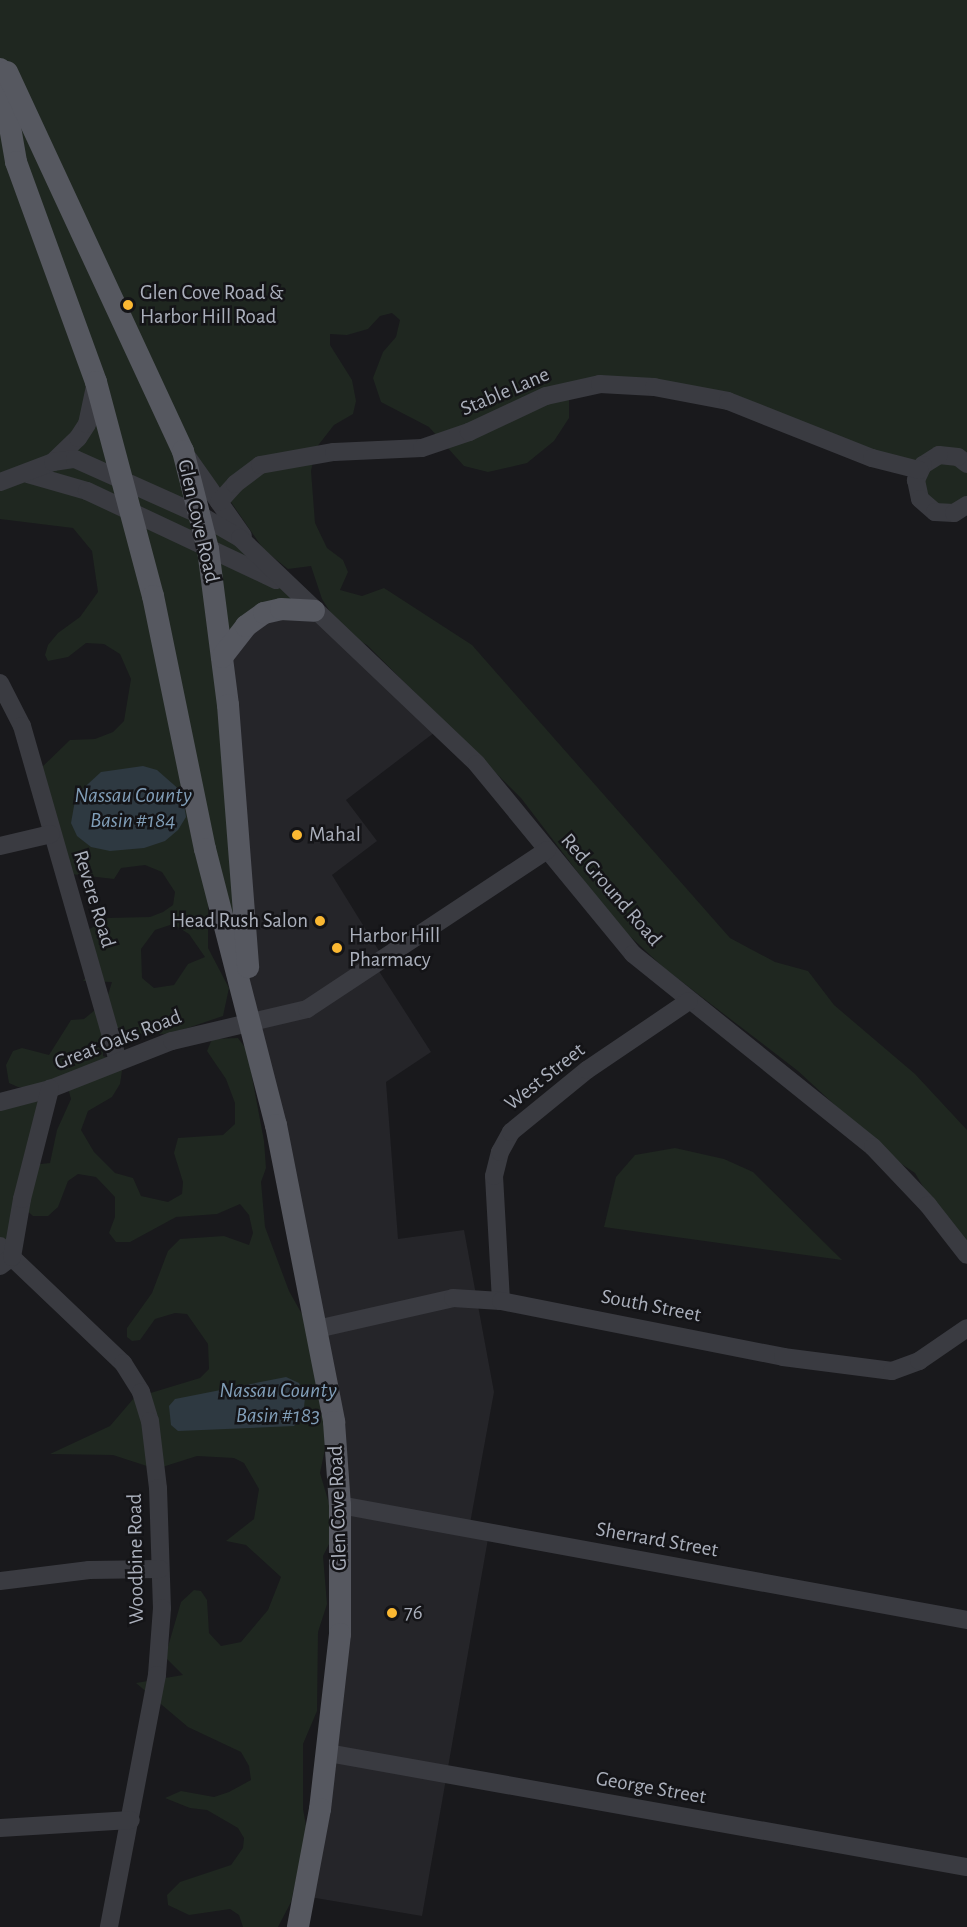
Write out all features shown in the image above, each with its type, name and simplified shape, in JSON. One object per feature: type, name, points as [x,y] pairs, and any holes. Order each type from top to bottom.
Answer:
[{"type":"main road","name":"Glen Cove Road","points":[[0,57],[183,451],[200,515],[208,549],[222,657],[252,1023]]},
{"type":"main road","name":"Glen Cove Road","points":[[0,69],[16,162],[96,382],[120,477],[133,513],[205,849],[252,1023],[317,1329],[334,1422],[340,1506],[340,1634],[328,1753],[298,1927]]},
{"type":"main road","points":[[222,657],[251,621],[264,613],[281,609],[314,611]]},
{"type":"street","points":[[0,482],[28,474],[53,462],[78,438],[87,424],[96,382]]},
{"type":"street","name":"Stable Lane","points":[[219,502],[235,484],[260,465],[334,452],[422,448],[469,432],[546,396],[600,384],[654,387],[728,401],[872,458],[920,470]]},
{"type":"street","points":[[183,451],[261,558]]},
{"type":"street","points":[[967,464],[958,457],[939,455],[920,470],[916,490],[926,507],[944,514],[967,505]]},
{"type":"street","name":"Red Ground Road","points":[[53,462],[75,459],[120,477],[200,515],[240,538],[477,764],[633,954],[873,1147],[928,1205],[967,1255]]},
{"type":"street","name":"Red Ground Road","points":[[28,474],[68,483],[289,586]]},
{"type":"street","name":"Revere Road","points":[[0,683],[22,726],[118,1062]]},
{"type":"street","points":[[0,846],[51,834]]},
{"type":"street","name":"Great Oaks Road","points":[[0,1102],[50,1089],[172,1041],[307,1009],[547,850]]},
{"type":"street","name":"West Street","points":[[501,1301],[494,1176],[500,1152],[512,1132],[570,1083],[689,1000]]},
{"type":"street","points":[[4,1257],[22,1199],[50,1089]]},
{"type":"street","name":"Woodbine Road","points":[[4,1257],[102,1340],[141,1392],[150,1421],[158,1488],[162,1608],[157,1675],[109,1927]]},
{"type":"street","name":"South Street","points":[[317,1329],[453,1298],[501,1301],[868,1370],[892,1371],[919,1361],[967,1328]]},
{"type":"street","name":"Sherrard Street","points":[[340,1506],[967,1620]]},
{"type":"street","points":[[0,1581],[89,1570],[160,1569]]},
{"type":"street","name":"George Street","points":[[328,1753],[967,1867]]},
{"type":"street","points":[[0,1828],[131,1820]]},
{"type":"shaded area","points":[[0,0],[967,0],[967,464],[958,457],[919,470],[728,401],[600,384],[569,399],[569,418],[554,441],[527,463],[488,472],[464,466],[429,427],[381,402],[373,378],[383,352],[396,337],[400,320],[392,313],[380,316],[368,329],[347,335],[330,334],[330,345],[352,380],[356,401],[353,414],[334,425],[316,448],[311,471],[315,523],[327,548],[343,560],[348,572],[340,590],[362,596],[384,588],[472,645],[730,938],[775,962],[808,971],[834,1005],[915,1074],[967,1130],[967,1244],[932,1202],[915,1173],[891,1157],[798,1071],[664,968],[618,925],[521,798],[367,645],[342,631],[322,599],[311,566],[288,569],[264,550],[222,489],[201,470],[207,518],[314,611],[281,609],[222,657],[252,1023],[208,905],[208,948],[229,988],[223,1016],[170,1034],[103,1033],[103,1056],[113,1059],[122,1071],[120,1084],[112,1097],[88,1111],[81,1130],[94,1152],[115,1173],[133,1178],[141,1196],[168,1202],[182,1194],[183,1182],[174,1153],[178,1138],[223,1135],[235,1124],[235,1103],[226,1079],[207,1051],[212,1039],[238,1038],[247,1050],[264,1141],[266,1168],[261,1182],[265,1227],[289,1291],[321,1348],[325,1449],[320,1473],[333,1517],[332,1538],[323,1556],[327,1604],[318,1632],[317,1711],[303,1744],[303,1809],[307,1831],[291,1902],[278,1927],[243,1927],[239,1915],[230,1909],[189,1915],[168,1905],[167,1895],[180,1882],[231,1865],[243,1848],[244,1838],[238,1828],[207,1810],[190,1808],[165,1798],[181,1791],[214,1797],[229,1792],[251,1780],[249,1766],[241,1752],[188,1727],[136,1683],[183,1675],[165,1657],[181,1602],[194,1590],[201,1591],[207,1600],[209,1633],[221,1646],[241,1642],[268,1610],[281,1577],[246,1545],[226,1541],[254,1519],[259,1489],[244,1463],[234,1458],[197,1456],[156,1469],[113,1455],[50,1454],[110,1426],[134,1398],[200,1378],[209,1369],[208,1344],[187,1314],[175,1313],[155,1319],[140,1340],[132,1341],[127,1337],[127,1328],[152,1293],[168,1251],[180,1239],[224,1236],[249,1245],[253,1233],[249,1215],[240,1204],[217,1214],[176,1217],[130,1242],[116,1242],[109,1233],[115,1217],[115,1197],[96,1177],[78,1174],[68,1181],[58,1207],[48,1216],[33,1216],[24,1208],[12,1257],[0,1246],[0,1102],[50,1089],[35,1161],[41,1164],[50,1163],[57,1130],[71,1099],[68,1088],[18,1087],[9,1083],[6,1065],[13,1051],[22,1048],[49,1055],[71,1020],[84,1019],[106,1001],[112,982],[83,981],[97,962],[88,930],[108,918],[150,917],[163,912],[173,905],[175,892],[162,872],[145,865],[121,868],[114,879],[62,873],[40,769],[70,740],[95,739],[113,732],[124,721],[131,679],[120,654],[104,644],[86,643],[68,657],[48,661],[45,655],[48,645],[58,633],[80,617],[98,592],[92,551],[73,528],[0,519],[0,127],[16,162],[0,69]],"holes":[[[173,924],[189,934],[205,957],[188,964],[174,985],[154,988],[142,978],[141,949],[155,930]]]},
{"type":"shaded area","points":[[947,459],[967,471],[967,497],[953,507],[930,501],[923,479],[926,471]]},
{"type":"shaded area","points":[[314,611],[439,729],[346,800],[377,841],[332,875],[384,959],[375,965],[431,1052],[386,1082],[398,1239],[464,1230],[494,1392],[469,1529],[489,1533],[422,1916],[304,1896],[320,1809],[340,1505],[252,1023],[222,657],[246,626]]},
{"type":"shaded area","points":[[675,1148],[724,1159],[753,1172],[842,1260],[604,1227],[616,1177],[635,1155]]},
{"type":"water","name":"Nassau County Basin #184","points":[[143,766],[157,770],[182,792],[186,817],[178,830],[165,841],[144,848],[110,851],[91,847],[77,836],[71,823],[76,795],[101,772]]},
{"type":"water","name":"Nassau County Basin #183","points":[[286,1377],[299,1383],[305,1398],[303,1416],[294,1426],[178,1431],[171,1425],[169,1406],[175,1399]]},
{"type":"place","name":"Glen Cove Road & Harbor Hill Road","points":[[128,305]]},
{"type":"place","name":"Mahal","points":[[297,835]]},
{"type":"place","name":"Head Rush Salon","points":[[320,921]]},
{"type":"place","name":"Harbor Hill Pharmacy","points":[[337,948]]},
{"type":"place","name":"76","points":[[392,1613]]}]
